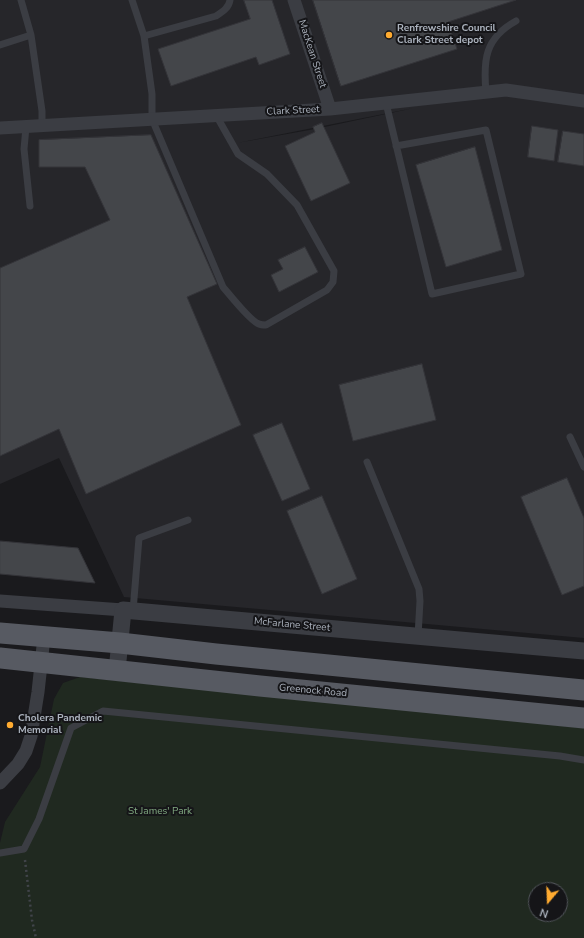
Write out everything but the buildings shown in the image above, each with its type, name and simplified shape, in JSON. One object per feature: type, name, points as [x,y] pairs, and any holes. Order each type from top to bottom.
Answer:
[{"type":"main road","points":[[0,633],[120,643],[232,656],[584,690]]},
{"type":"main road","name":"Greenock Road","points":[[0,658],[584,718]]},
{"type":"street","name":"MacKean Street","points":[[294,0],[330,108]]},
{"type":"street","name":"Clark Street","points":[[0,128],[330,108],[506,90],[584,101]]},
{"type":"street","name":"McFarlane Street","points":[[0,601],[128,610],[584,651]]},
{"type":"street","points":[[117,671],[120,643],[128,610]]},
{"type":"street","points":[[0,783],[18,764],[28,746],[34,721],[44,637]]},
{"type":"lane","points":[[21,0],[31,35],[42,111],[42,126]]},
{"type":"lane","points":[[132,0],[144,36],[152,94],[152,119],[223,287],[253,320],[259,324],[266,325],[327,290],[333,282],[334,271],[297,205],[267,174],[238,154],[216,115]]},
{"type":"lane","points":[[144,36],[216,16],[224,11],[230,4],[230,0]]},
{"type":"lane","points":[[486,92],[484,72],[488,51],[494,39],[505,28],[516,22]]},
{"type":"lane","points":[[0,45],[31,35]]},
{"type":"lane","points":[[386,103],[396,146],[432,294],[521,274],[486,130],[396,146]]},
{"type":"lane","points":[[26,127],[24,149],[30,206]]},
{"type":"lane","points":[[570,437],[584,467]]},
{"type":"lane","points":[[367,462],[419,589],[420,601],[418,636]]},
{"type":"lane","points":[[128,610],[139,538],[188,520]]},
{"type":"lane","points":[[0,853],[24,849],[39,819],[71,728],[103,711],[584,760]]},
{"type":"path","points":[[24,849],[32,920],[36,938]]},
{"type":"shaded area","points":[[0,0],[584,0],[584,638],[124,597],[59,458],[0,484]],"holes":[[[414,108],[315,129],[237,143]]]},
{"type":"green space","name":"St James' Park","points":[[80,677],[584,728],[584,938],[0,938],[0,843],[5,822],[40,767],[54,699],[63,683]]},
{"type":"place","name":"Renfrewshire Council Clark Street depot","points":[[389,35]]},
{"type":"place","name":"Cholera Pandemic Memorial","points":[[10,725]]}]
